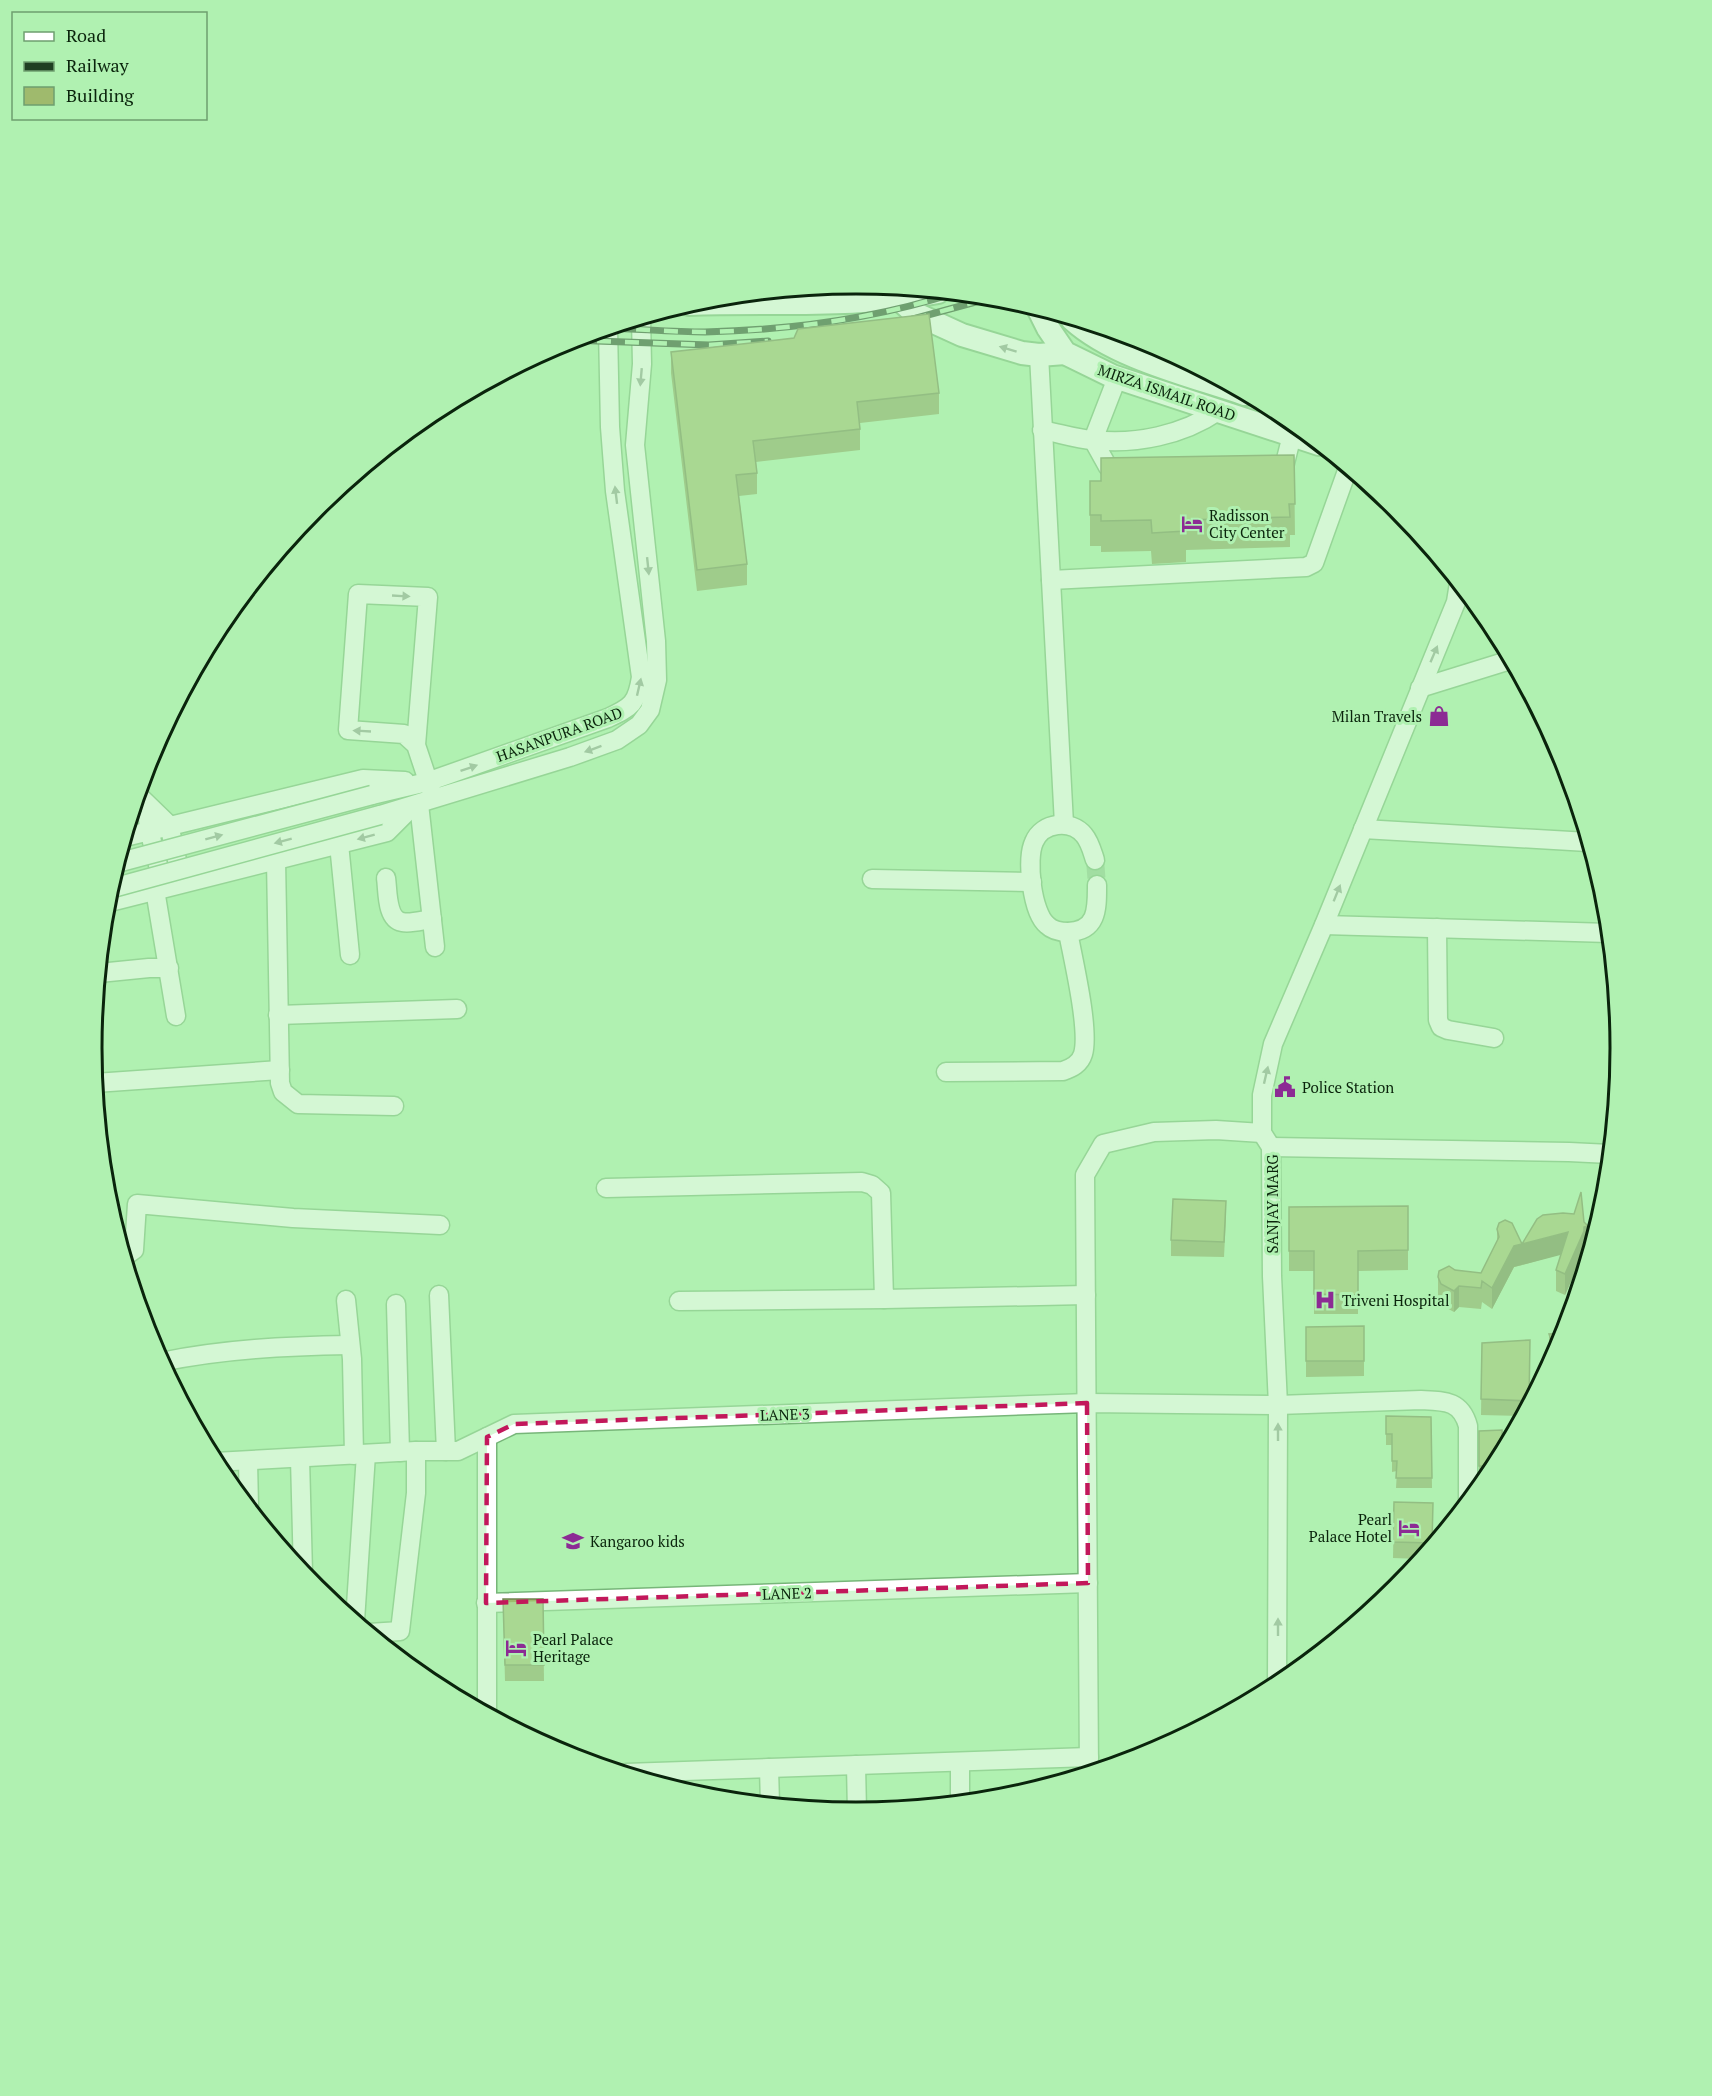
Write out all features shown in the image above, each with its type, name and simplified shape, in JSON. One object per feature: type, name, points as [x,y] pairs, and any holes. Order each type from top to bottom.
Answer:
[{"type":"main road","points":[[741,303],[899,299],[912,297]]},
{"type":"main road","points":[[899,299],[916,314],[962,335],[1022,353],[1039,355],[1065,353],[1043,318]]},
{"type":"main road","name":"MIRZA ISMAIL ROAD","points":[[1085,330],[1123,352],[1201,378]]},
{"type":"main road","name":"MIRZA ISMAIL ROAD","points":[[1065,353],[1117,378],[1296,436]]},
{"type":"street","name":"HASANPURA ROAD","points":[[120,886],[423,803],[570,757],[617,740],[639,725],[650,710],[657,680],[656,641],[635,445],[642,364],[641,326]]},
{"type":"street","name":"HASANPURA ROAD","points":[[126,861],[427,782],[608,718],[630,708],[638,695],[641,677],[615,491],[610,428],[608,336]]},
{"type":"street","points":[[1039,355],[1064,824]]},
{"type":"street","points":[[1093,441],[1117,378]]},
{"type":"street","points":[[1042,430],[1093,441],[1147,440],[1201,423],[1218,411]]},
{"type":"street","points":[[1256,470],[1279,470],[1284,467],[1292,435]]},
{"type":"street","points":[[1093,441],[1108,467],[1116,471],[1139,470]]},
{"type":"street","points":[[1051,580],[1306,567],[1314,563],[1346,475]]},
{"type":"street","points":[[416,744],[404,734],[348,730],[358,594],[428,597],[416,744],[427,782],[423,803],[435,946]]},
{"type":"street","name":"SANJAY MARG","points":[[1277,1674],[1278,1405],[1267,1140],[1262,1095],[1273,1044],[1324,925],[1456,602],[1457,594]]},
{"type":"street","points":[[1420,688],[1504,662]]},
{"type":"street","points":[[134,835],[363,779],[427,782]]},
{"type":"street","points":[[144,800],[170,825],[182,882]]},
{"type":"street","points":[[144,802],[160,889],[176,1016]]},
{"type":"street","points":[[116,900],[387,832],[423,803]]},
{"type":"street","points":[[1095,860],[1089,842],[1083,833],[1064,824],[1042,831],[1034,840],[1031,852],[1032,882],[1035,902],[1042,921],[1059,932],[1086,928],[1091,922],[1097,902],[1097,885]]},
{"type":"street","points":[[1363,829],[1581,842]]},
{"type":"street","points":[[339,844],[350,955]]},
{"type":"street","points":[[276,861],[280,1083],[283,1092],[298,1104],[394,1106]]},
{"type":"street","points":[[386,878],[390,911],[397,920],[404,922],[432,919]]},
{"type":"street","points":[[872,879],[1032,882]]},
{"type":"street","points":[[1324,925],[1601,933]]},
{"type":"street","points":[[1437,928],[1438,1020],[1441,1027],[1494,1038]]},
{"type":"street","points":[[946,1072],[1063,1071],[1073,1068],[1079,1062],[1083,1054],[1084,1027],[1068,932]]},
{"type":"street","points":[[106,972],[169,968]]},
{"type":"street","points":[[278,1015],[456,1009]]},
{"type":"street","points":[[103,1082],[280,1071]]},
{"type":"street","points":[[1089,1765],[1085,1174],[1103,1144],[1154,1132],[1216,1130],[1267,1140],[1603,1154]]},
{"type":"street","points":[[606,1188],[849,1182],[872,1185],[881,1193],[884,1299]]},
{"type":"street","points":[[131,1252],[134,1250],[137,1204],[293,1218],[440,1225]]},
{"type":"street","points":[[439,1295],[446,1451]]},
{"type":"street","points":[[679,1301],[1086,1295]]},
{"type":"street","points":[[346,1300],[360,1455],[355,1611]]},
{"type":"street","points":[[380,1632],[400,1631],[416,1493],[408,1451],[396,1304]]},
{"type":"street","points":[[170,1360],[242,1350],[350,1345]]},
{"type":"street","name":"LANE 3","points":[[226,1462],[408,1451],[458,1451],[514,1424],[1087,1403],[1278,1405],[1439,1400],[1456,1405],[1466,1416],[1468,1488]]},
{"type":"street","points":[[487,1437],[487,1705]]},
{"type":"street","points":[[300,1458],[303,1559]]},
{"type":"street","points":[[248,1461],[249,1494]]},
{"type":"street","name":"LANE 2","points":[[486,1603],[1088,1583]]},
{"type":"street","points":[[960,1762],[960,1795]]},
{"type":"street","points":[[648,1772],[960,1762],[1088,1765]]},
{"type":"street","points":[[856,1766],[857,1802]]},
{"type":"street","points":[[770,1768],[770,1797]]},
{"type":"highlighted area","points":[[1087,1403],[1088,1583],[486,1603],[487,1437],[514,1424]]},
{"type":"building","points":[[929,314],[939,393],[857,402],[860,429],[753,441],[757,473],[736,475],[747,564],[697,570],[671,352],[794,338],[798,329]]},
{"type":"building","points":[[1294,455],[1295,504],[1289,504],[1290,517],[1186,520],[1186,531],[1152,533],[1151,520],[1101,521],[1101,515],[1090,515],[1090,481],[1101,481],[1101,458]]},
{"type":"building","points":[[1581,1192],[1584,1222],[1588,1226],[1584,1227],[1565,1274],[1556,1270],[1568,1232],[1522,1244],[1537,1219],[1543,1215],[1574,1214]]},
{"type":"building","points":[[1173,1199],[1226,1201],[1224,1242],[1171,1240]]},
{"type":"building","points":[[1408,1206],[1408,1250],[1358,1251],[1358,1295],[1314,1294],[1314,1251],[1289,1251],[1289,1207]]},
{"type":"building","points":[[1505,1220],[1512,1223],[1522,1244],[1514,1246],[1492,1288],[1482,1281],[1481,1288],[1459,1286],[1454,1291],[1441,1284],[1438,1277],[1439,1271],[1449,1266],[1455,1270],[1481,1273],[1499,1237],[1497,1229],[1499,1223]]},
{"type":"building","points":[[1364,1326],[1364,1361],[1306,1361],[1306,1327]]},
{"type":"building","points":[[1530,1340],[1529,1386],[1522,1401],[1481,1399],[1482,1343]]},
{"type":"building","points":[[1386,1416],[1431,1417],[1432,1478],[1396,1478],[1397,1461],[1392,1461],[1392,1434],[1386,1434]]},
{"type":"building","points":[[1502,1430],[1502,1436],[1483,1467],[1479,1466],[1479,1431]]},
{"type":"building","points":[[1394,1502],[1433,1503],[1432,1534],[1425,1543],[1393,1542]]},
{"type":"building","points":[[503,1599],[543,1599],[544,1665],[505,1665]]},
{"type":"tunnel","points":[[1095,860],[1097,885]]},
{"type":"railway","points":[[630,329],[705,332],[800,326],[894,310],[936,299]]},
{"type":"railway","points":[[913,319],[972,303]]},
{"type":"railway","points":[[595,341],[709,345],[768,341]]},
{"type":"place","name":"Radisson City Center","points":[[1192,524]]},
{"type":"place","name":"Milan Travels","points":[[1439,716]]},
{"type":"place","name":"Police Station","points":[[1285,1087]]},
{"type":"place","name":"Triveni Hospital","points":[[1325,1300]]},
{"type":"place","name":"Pearl Palace Hotel","points":[[1409,1528]]},
{"type":"place","name":"Kangaroo kids","points":[[573,1541]]},
{"type":"place","name":"Pearl Palace Heritage","points":[[516,1648]]}]
